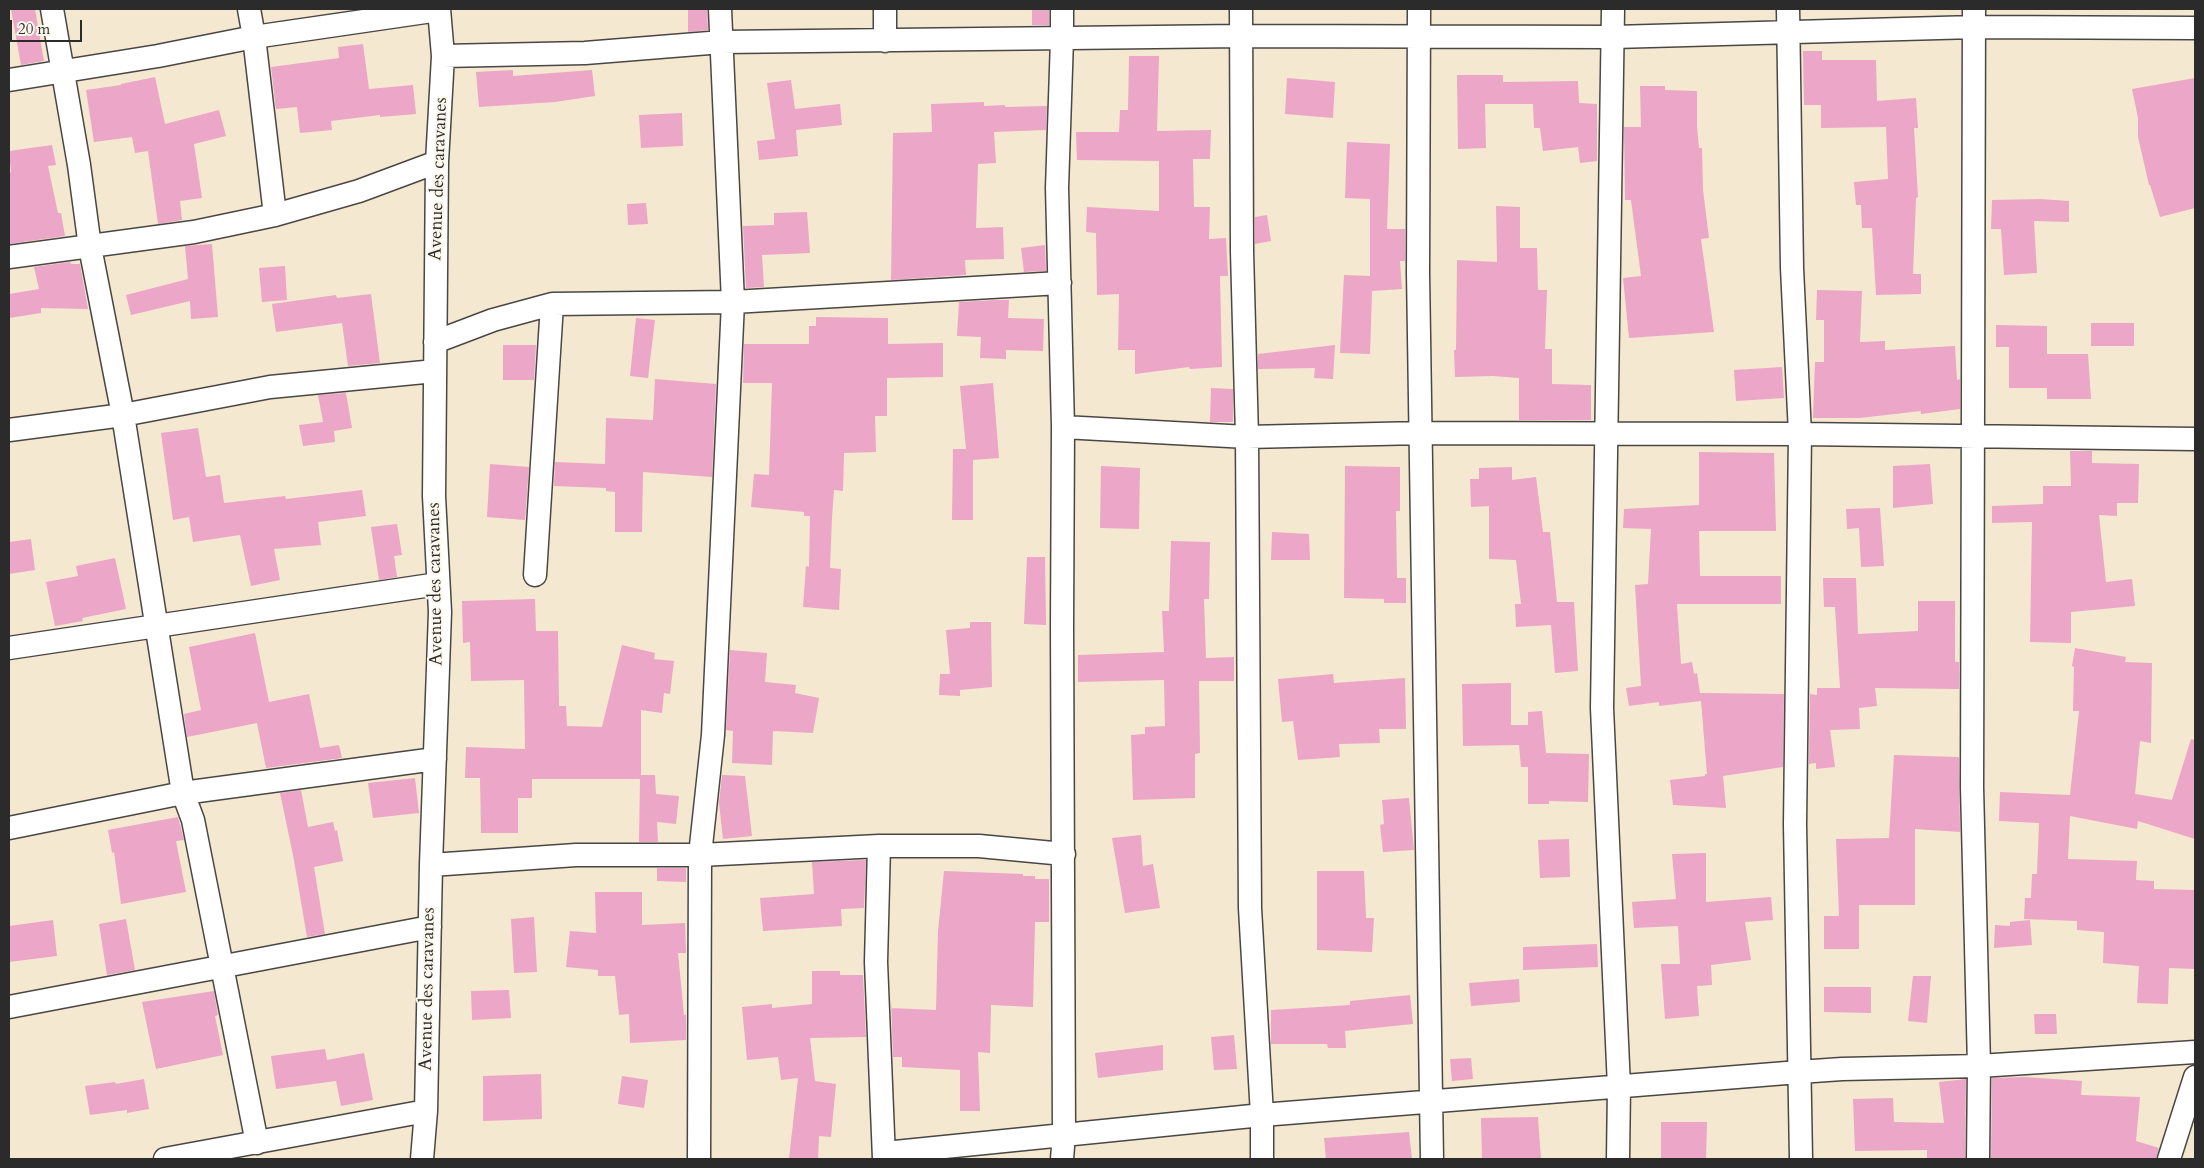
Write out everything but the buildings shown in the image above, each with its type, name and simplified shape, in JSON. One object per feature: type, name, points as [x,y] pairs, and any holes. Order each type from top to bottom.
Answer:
[{"type":"street","points":[[52,9],[90,247],[123,415],[184,793],[193,820],[257,1143]]},
{"type":"street","points":[[249,9],[275,215]]},
{"type":"street","points":[[9,80],[158,56],[254,37],[439,9]]},
{"type":"street","name":"Avenue des caravanes","points":[[422,1159],[426,1111],[431,865],[440,612],[434,496],[437,162],[443,56],[439,9]]},
{"type":"street","points":[[699,1159],[700,855],[713,735],[733,302],[720,9]]},
{"type":"street","points":[[885,9],[886,41]]},
{"type":"street","points":[[1062,9],[1057,188],[1063,427],[1064,1134],[1062,1159]]},
{"type":"street","points":[[1241,9],[1242,251],[1247,437],[1250,908],[1262,1115],[1262,1159]]},
{"type":"street","points":[[1419,9],[1418,273],[1432,1159]]},
{"type":"street","points":[[1613,9],[1602,708],[1619,1087],[1618,1159]]},
{"type":"street","points":[[1788,9],[1792,268],[1800,434],[1795,824],[1801,1159]]},
{"type":"street","points":[[443,56],[585,53],[722,42],[1241,36],[1614,37],[1788,33],[1974,18],[2146,18],[2195,28]]},
{"type":"street","points":[[1974,18],[1972,787],[1979,1066],[1978,1159]]},
{"type":"street","points":[[9,257],[194,232],[275,215],[360,192],[437,162]]},
{"type":"street","points":[[435,342],[493,320],[552,304],[733,302],[1060,283]]},
{"type":"street","points":[[535,575],[552,304]]},
{"type":"street","points":[[9,430],[123,415],[270,387],[435,371]]},
{"type":"street","points":[[1063,427],[1247,437],[1421,433],[1800,434],[2195,439]]},
{"type":"street","points":[[9,648],[438,584]]},
{"type":"street","points":[[9,828],[184,793],[435,759]]},
{"type":"street","points":[[431,865],[576,855],[700,855],[879,846],[978,846],[1064,854]]},
{"type":"street","points":[[879,846],[876,962],[884,1156],[1064,1134],[1262,1115],[1799,1072],[1842,1069],[1979,1066],[2195,1052]]},
{"type":"street","points":[[9,1007],[430,927]]},
{"type":"street","points":[[2169,1159],[2195,1077]]},
{"type":"street","points":[[164,1159],[426,1111]]}]
